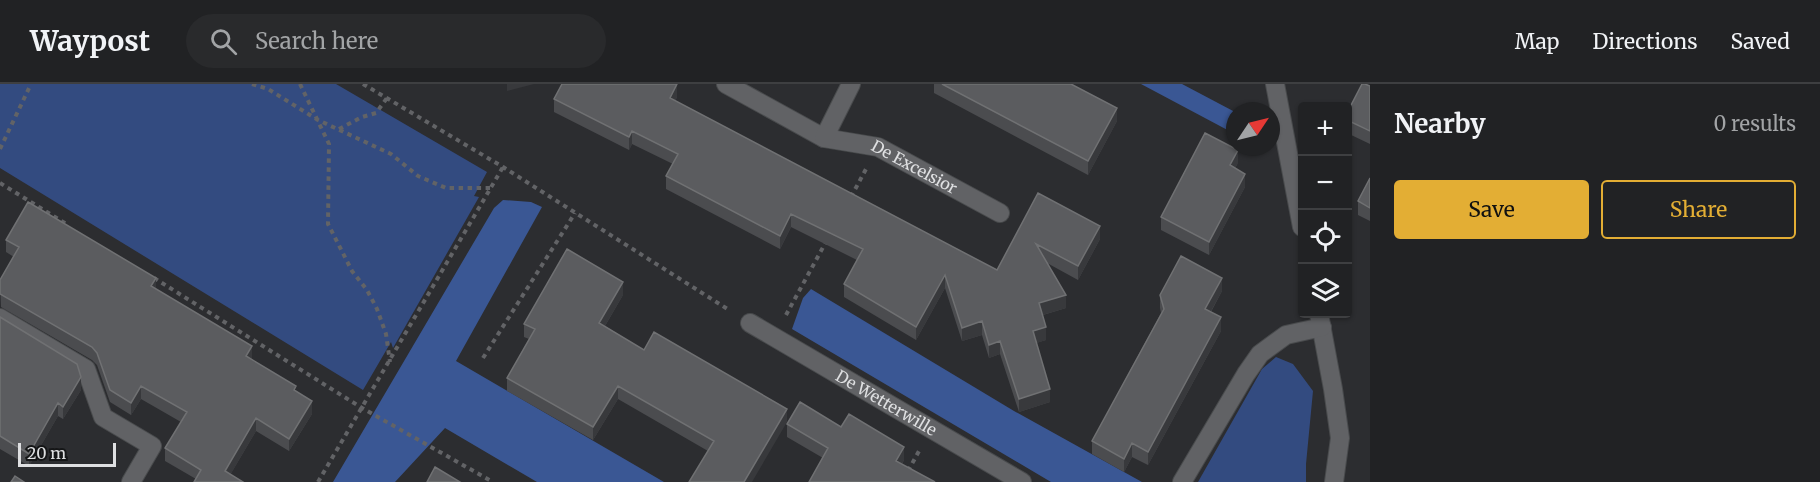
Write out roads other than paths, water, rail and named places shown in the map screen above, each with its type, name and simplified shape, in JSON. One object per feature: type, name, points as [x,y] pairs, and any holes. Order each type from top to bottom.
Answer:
[{"type":"street","name":"De Excelsior","points":[[726,84],[824,138],[878,147],[1000,213]]},
{"type":"street","points":[[824,138],[851,84]]},
{"type":"street","points":[[1275,84],[1299,210]]},
{"type":"street","points":[[0,318],[86,369],[103,417],[152,446],[131,482]]},
{"type":"street","points":[[1182,482],[1260,354],[1286,335],[1321,320],[1340,438],[1334,482]]},
{"type":"street","name":"De Wetterwille","points":[[750,323],[1022,482]]}]
